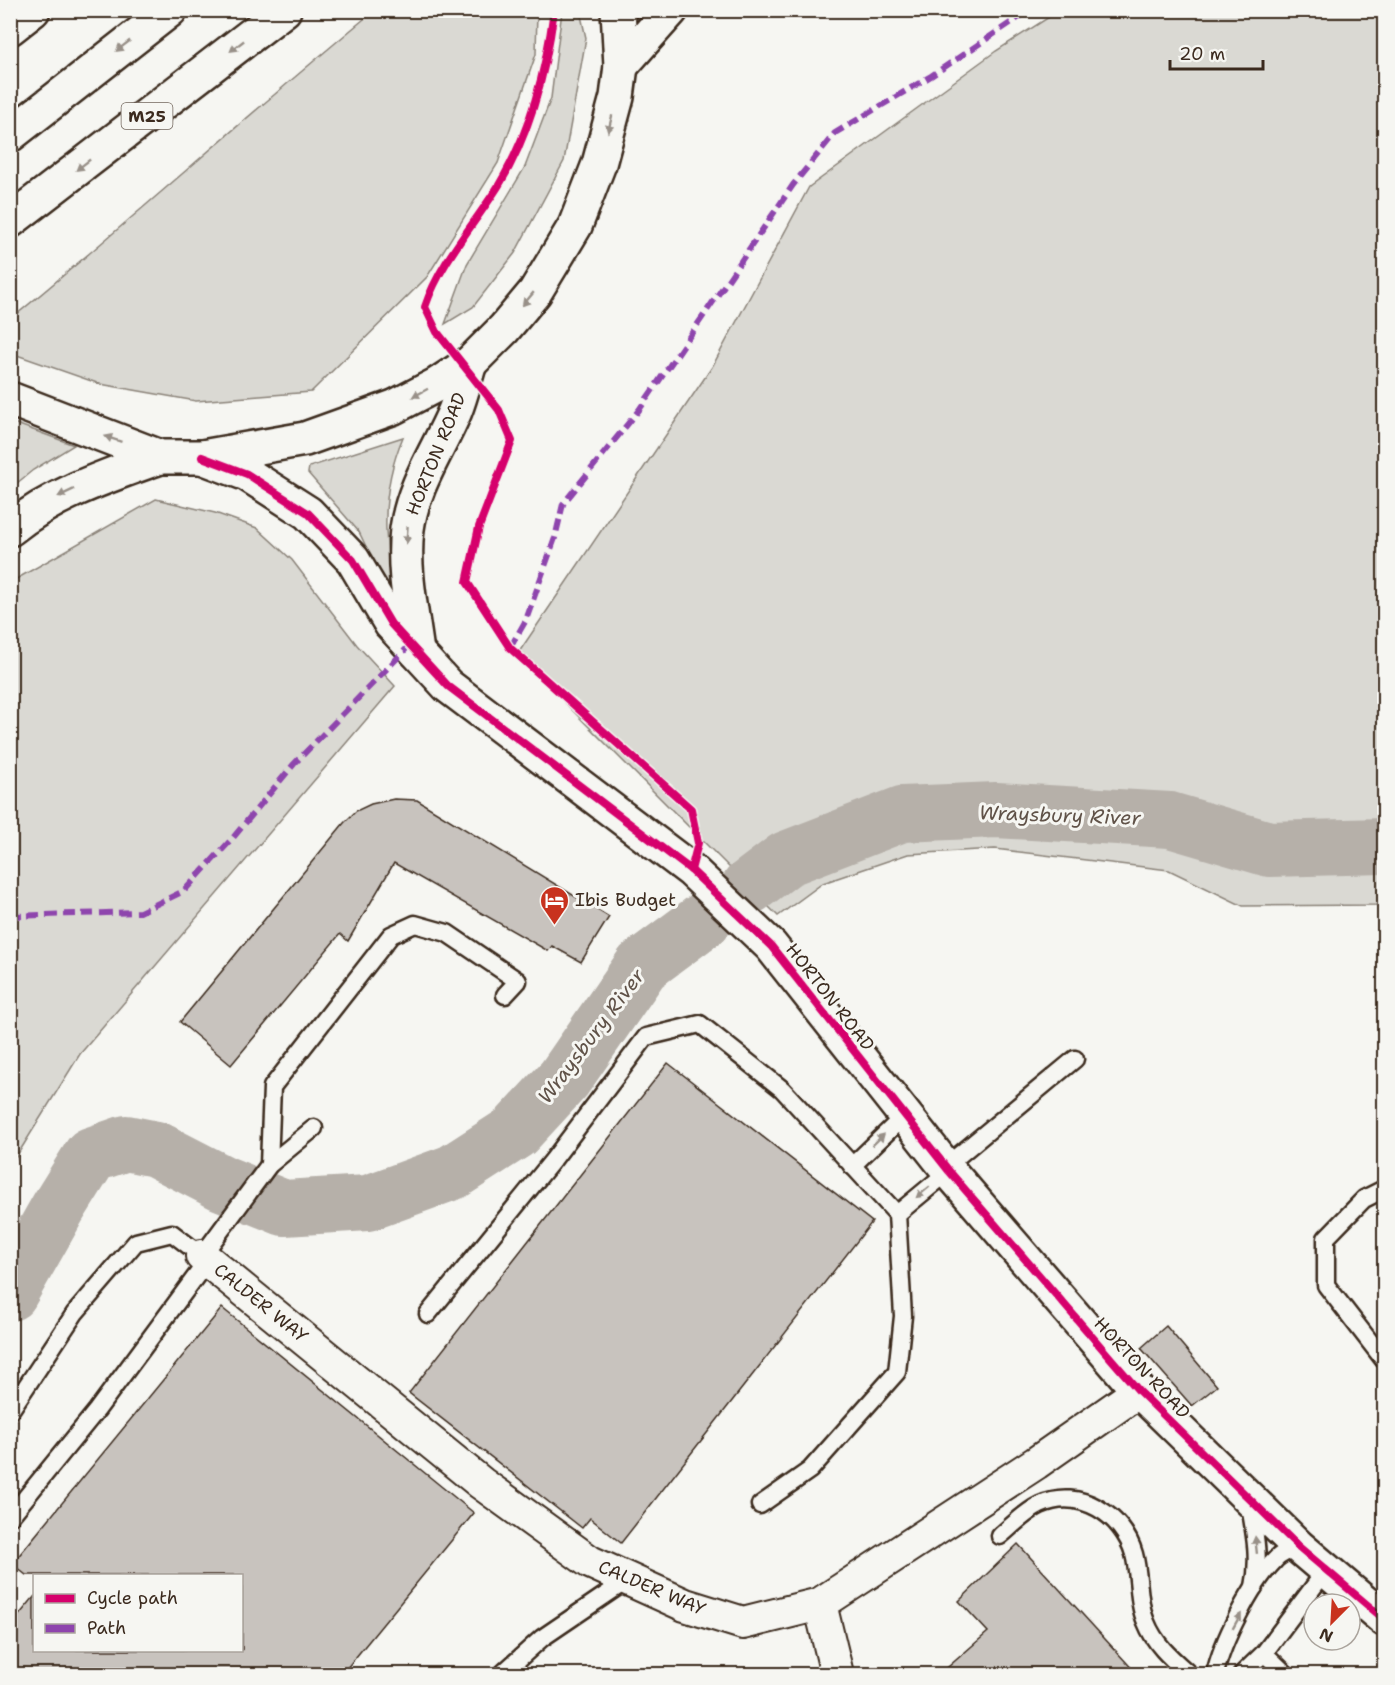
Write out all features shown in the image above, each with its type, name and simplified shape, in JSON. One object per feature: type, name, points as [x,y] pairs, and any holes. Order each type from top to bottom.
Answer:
[{"type":"main road","points":[[10,28],[33,10]]},
{"type":"main road","points":[[10,135],[170,10]]},
{"type":"main road","name":"M25","points":[[10,221],[284,10]]},
{"type":"main road","points":[[10,529],[52,500],[93,481],[160,457],[202,457],[305,439],[394,407],[470,363],[534,292],[575,226],[602,154],[617,97],[621,66],[618,10]]},
{"type":"main road","points":[[621,66],[671,10]]},
{"type":"main road","name":"HORTON ROAD","points":[[417,652],[406,560],[407,529],[415,496],[431,456],[455,411],[470,363]]},
{"type":"main road","points":[[10,399],[160,457]]},
{"type":"main road","name":"HORTON ROAD","points":[[202,457],[247,474],[308,513],[353,560],[391,624],[448,686],[691,870],[771,946],[948,1168],[1139,1391],[1299,1547],[1384,1619]]},
{"type":"street","name":"CALDER WAY","points":[[205,1258],[482,1483],[590,1562],[686,1605],[742,1623],[820,1604],[1036,1463],[1139,1391]]},
{"type":"street","points":[[820,1604],[837,1674]]},
{"type":"lane","points":[[268,1165],[272,1087],[391,935],[415,924],[447,933],[518,981],[505,995]]},
{"type":"lane","points":[[428,1314],[553,1160],[646,1037],[700,1024],[782,1089],[897,1214],[903,1316],[897,1372],[810,1470],[760,1505]]},
{"type":"lane","points":[[897,1214],[1074,1059]]},
{"type":"lane","points":[[852,1166],[905,1115]]},
{"type":"lane","points":[[10,1517],[97,1410],[268,1165],[314,1128]]},
{"type":"lane","points":[[1384,1189],[1364,1199],[1326,1238],[1326,1285],[1384,1360]]},
{"type":"lane","points":[[10,1411],[75,1313],[136,1242],[172,1233],[205,1258]]},
{"type":"lane","points":[[1000,1536],[1026,1514],[1053,1500],[1085,1503],[1106,1512],[1121,1527],[1129,1540],[1145,1620],[1152,1637],[1163,1652],[1190,1674]]},
{"type":"lane","points":[[1249,1500],[1258,1568],[1253,1591]]},
{"type":"lane","points":[[1215,1674],[1221,1650],[1253,1591],[1275,1559],[1299,1547]]},
{"type":"lane","points":[[1242,1674],[1264,1653],[1327,1569]]},
{"type":"lane","points":[[502,1674],[542,1638],[629,1579]]},
{"type":"lane","points":[[1264,1653],[1286,1674]]},
{"type":"shaded area","points":[[375,10],[537,11],[536,54],[498,163],[427,277],[311,392],[196,401],[100,384],[11,353],[11,319]]},
{"type":"shaded area","points":[[1060,10],[1384,11],[1384,905],[1243,906],[1169,870],[995,849],[908,854],[823,883],[778,916],[517,655],[712,367],[809,187],[996,51]]},
{"type":"shaded area","points":[[562,11],[580,11],[586,38],[564,161],[515,253],[473,307],[445,324],[467,264],[525,167],[551,98]]},
{"type":"shaded area","points":[[10,422],[74,445],[33,470],[11,488]]},
{"type":"shaded area","points":[[403,437],[389,484],[386,507],[391,575],[402,622],[359,532],[308,473],[309,467]]},
{"type":"shaded area","points":[[156,499],[215,513],[257,528],[292,560],[357,645],[395,686],[80,1054],[11,1165],[11,582]]},
{"type":"building","name":"Ibis Budget","points":[[394,799],[417,800],[609,917],[581,962],[552,946],[548,951],[394,863],[348,941],[340,934],[231,1065],[180,1022],[344,823],[356,811],[371,804]]},
{"type":"building","points":[[668,1063],[872,1222],[621,1543],[590,1518],[582,1528],[409,1393]]},
{"type":"building","points":[[222,1308],[474,1513],[342,1674],[10,1674],[10,1626],[33,1598],[33,1652],[243,1652],[243,1574],[26,1575],[12,1564]]},
{"type":"building","points":[[1166,1326],[1217,1386],[1192,1406],[1141,1348]]},
{"type":"building","points":[[1018,1544],[1137,1674],[940,1674],[988,1632],[959,1601]]},
{"type":"waterway","name":"Wraysbury River","points":[[749,887],[786,859],[902,814],[996,810],[1170,820],[1269,849],[1384,846]]},
{"type":"waterway","name":"Wraysbury River","points":[[10,1293],[91,1155],[126,1143],[156,1149],[222,1183],[284,1208],[368,1203],[453,1172],[515,1132],[564,1079],[642,966],[704,920]]},
{"type":"marked path","points":[[510,648],[526,620],[555,538],[563,504],[639,410],[793,185],[835,133],[931,76],[1030,10]]},
{"type":"marked path","points":[[10,916],[140,912],[184,891],[232,839],[294,764],[410,645]]},
{"type":"cycle path","points":[[554,10],[542,78],[520,144],[499,185],[439,275],[425,307],[437,332],[499,410],[512,441],[479,527],[467,582],[510,648],[691,809],[698,843],[691,870]]},
{"type":"cycle path","points":[[202,457],[247,474],[308,513],[353,560],[391,624],[448,686],[691,870],[771,946],[949,1171],[1139,1391],[1299,1547],[1384,1619]]},
{"type":"place","name":"Ibis Budget","points":[[554,926]]}]
